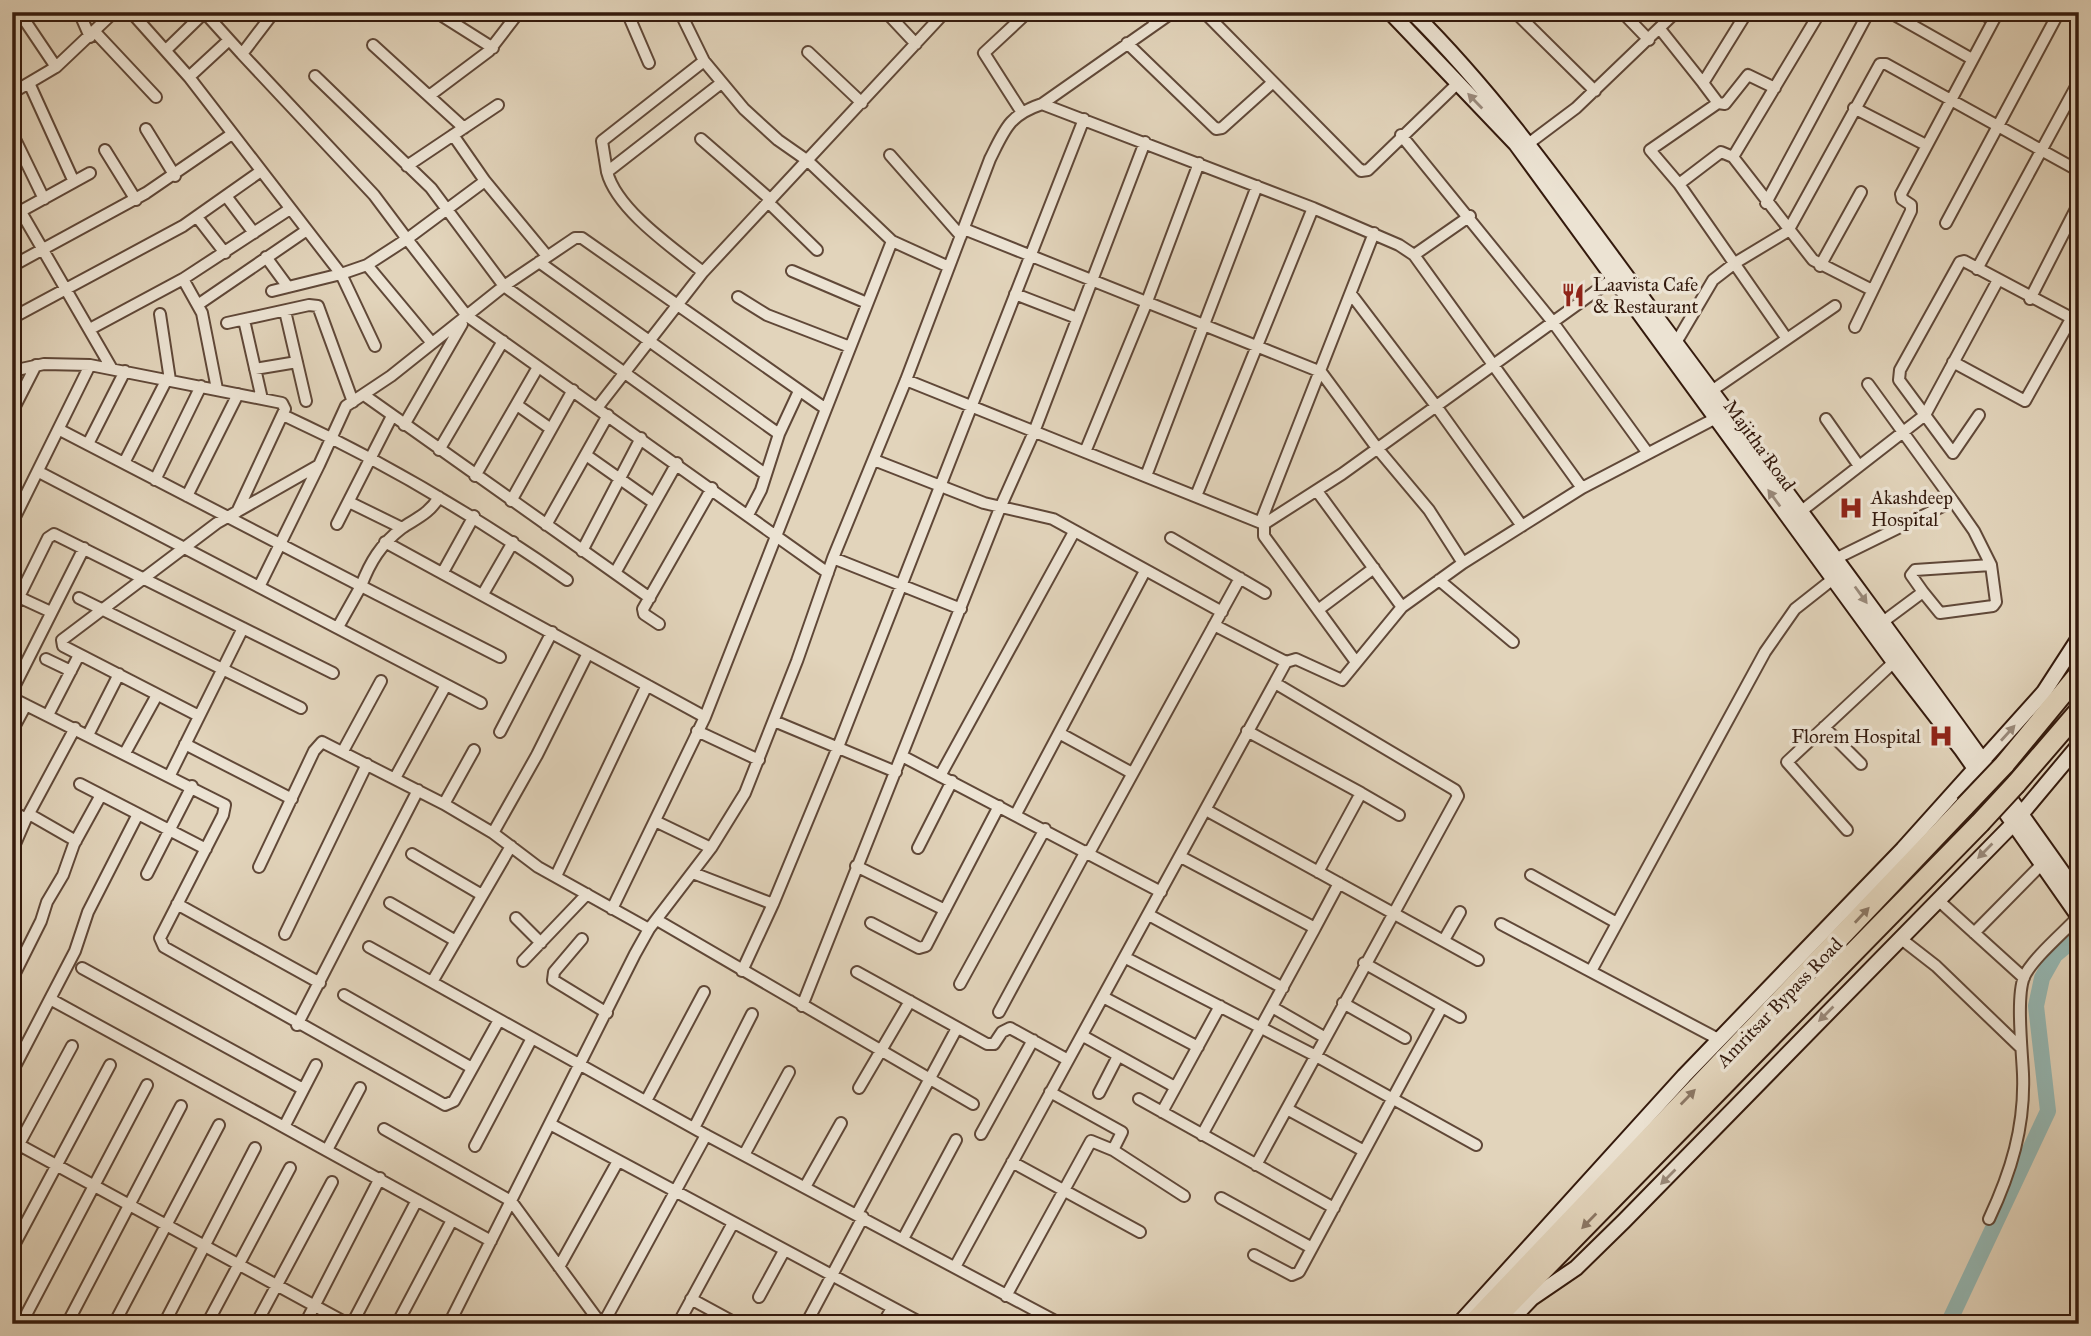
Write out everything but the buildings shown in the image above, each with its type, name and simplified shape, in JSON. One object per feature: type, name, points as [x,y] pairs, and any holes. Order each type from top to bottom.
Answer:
[{"type":"highway","name":"Amritsar Bypass Road","points":[[1472,1324],[2004,765],[2079,674]]},
{"type":"highway","name":"Amritsar Bypass Road","points":[[1490,1324],[1882,927],[2016,784],[2079,711]]},
{"type":"highway","points":[[1605,1183],[1609,1158]]},
{"type":"highway","points":[[1532,1298],[1534,1278]]},
{"type":"main road","name":"Majitha Road","points":[[1390,12],[1458,83],[1525,147],[1614,278],[1707,394],[2017,820],[2079,896]]},
{"type":"main road","name":"Majitha Road","points":[[1412,12],[1470,72],[1525,147],[1677,341],[1707,394],[1716,418],[1796,515]]},
{"type":"main road","name":"Majitha Road","points":[[1829,562],[1833,579],[1876,627],[1894,662],[1979,765]]},
{"type":"main road","points":[[1459,1324],[1609,1158],[1822,935],[1979,765],[2044,692],[2079,638]]},
{"type":"main road","points":[[1507,1324],[1532,1298],[1576,1268],[1614,1231],[2017,820],[2079,745]]},
{"type":"main road","name":"Majitha Road","points":[[2017,820],[2041,865],[2079,917]]},
{"type":"street","points":[[79,12],[93,34],[156,97]]},
{"type":"street","points":[[12,93],[56,67],[114,12]]},
{"type":"street","points":[[131,12],[189,77],[341,274],[375,346]]},
{"type":"street","points":[[166,50],[204,12],[374,195],[466,317],[677,463],[828,573]]},
{"type":"street","points":[[242,54],[274,12]]},
{"type":"street","points":[[436,12],[493,48]]},
{"type":"street","points":[[429,96],[493,48],[519,12]]},
{"type":"street","points":[[627,12],[649,63]]},
{"type":"street","points":[[680,12],[704,61],[720,84],[778,140],[808,161],[892,241],[949,267]]},
{"type":"street","points":[[886,12],[916,44]]},
{"type":"street","points":[[597,408],[652,341],[703,272],[945,12]]},
{"type":"street","points":[[1021,111],[984,53],[1028,12]]},
{"type":"street","points":[[1146,12],[1156,23]]},
{"type":"street","points":[[449,1324],[653,924],[693,873],[745,793],[833,558],[906,380],[990,159],[1006,128],[1021,111],[1042,104],[1173,12]]},
{"type":"street","points":[[1204,12],[1271,84],[1361,171],[1368,170],[1401,135],[1458,83]]},
{"type":"street","points":[[1515,12],[1595,91]]},
{"type":"street","points":[[1622,12],[1649,40]]},
{"type":"street","points":[[1525,147],[1595,91],[1676,12]]},
{"type":"street","points":[[1703,83],[1747,12]]},
{"type":"street","points":[[1733,157],[1820,12]]},
{"type":"street","points":[[1889,12],[1972,59]]},
{"type":"street","points":[[1855,327],[1911,211],[1911,205],[1902,199],[1901,194],[1996,16],[1980,12]]},
{"type":"street","points":[[1946,223],[2060,12]]},
{"type":"street","points":[[1766,203],[1866,14]]},
{"type":"street","points":[[12,25],[21,15],[56,67]]},
{"type":"street","points":[[1660,29],[1718,103]]},
{"type":"street","points":[[189,77],[229,40]]},
{"type":"street","points":[[1127,43],[1216,129],[1222,128],[1271,84]]},
{"type":"street","points":[[373,45],[464,128]]},
{"type":"street","points":[[808,52],[862,103]]},
{"type":"street","points":[[703,272],[645,225],[616,191],[607,172],[602,141],[704,61]]},
{"type":"street","points":[[1677,341],[1709,285],[1735,263],[1788,231],[1877,66],[1883,63],[2079,171]]},
{"type":"street","points":[[1775,88],[1748,75],[1726,104],[1718,103],[1651,149],[1679,184],[1787,339]]},
{"type":"street","points":[[315,76],[407,166],[447,210],[504,286],[765,474]]},
{"type":"street","points":[[1977,269],[2079,81]]},
{"type":"street","points":[[29,83],[74,182]]},
{"type":"street","points":[[607,172],[720,84]]},
{"type":"street","points":[[1042,104],[1313,208],[1374,233],[1414,255],[1582,488]]},
{"type":"street","points":[[407,166],[498,105]]},
{"type":"street","points":[[1854,108],[1926,145]]},
{"type":"street","points":[[742,971],[773,904],[838,747],[1084,119]]},
{"type":"street","points":[[146,129],[175,176]]},
{"type":"street","points":[[12,133],[44,199]]},
{"type":"street","points":[[12,265],[136,200],[175,176],[232,134]]},
{"type":"street","points":[[453,135],[543,259],[779,434]]},
{"type":"street","points":[[1401,135],[1470,216],[1552,321],[1647,452]]},
{"type":"street","points":[[701,139],[770,202],[817,250]]},
{"type":"street","points":[[802,1006],[1000,508],[1034,432],[1145,142]]},
{"type":"street","points":[[105,149],[136,200]]},
{"type":"street","points":[[1679,184],[1721,152],[1733,157],[1788,231],[1820,266],[1872,290]]},
{"type":"street","points":[[890,155],[962,232],[1321,372],[1377,448],[1429,510],[1463,563]]},
{"type":"street","points":[[1085,452],[1146,304],[1199,163]]},
{"type":"street","points":[[12,318],[66,291],[197,217],[261,171]]},
{"type":"street","points":[[90,173],[16,214],[42,250],[112,369]]},
{"type":"street","points":[[272,290],[368,265],[485,181]]},
{"type":"street","points":[[1146,476],[1201,326],[1257,186]]},
{"type":"street","points":[[1820,266],[1861,192]]},
{"type":"street","points":[[226,196],[254,233]]},
{"type":"street","points":[[2030,299],[2079,203]]},
{"type":"street","points":[[1196,496],[1313,208]]},
{"type":"street","points":[[90,329],[183,279],[290,209]]},
{"type":"street","points":[[1414,255],[1470,216]]},
{"type":"street","points":[[197,217],[225,253]]},
{"type":"street","points":[[199,304],[306,230]]},
{"type":"street","points":[[1356,662],[1264,536],[1263,522],[1374,233]]},
{"type":"street","points":[[260,585],[342,410],[432,344],[504,286],[580,237],[826,409]]},
{"type":"street","points":[[612,909],[705,717],[892,241]]},
{"type":"street","points":[[266,257],[289,287]]},
{"type":"street","points":[[1953,362],[2025,401],[2075,321],[1962,261],[1958,264],[1900,370],[1900,383],[1955,453],[1979,415]]},
{"type":"street","points":[[368,265],[432,344]]},
{"type":"street","points":[[792,271],[867,303]]},
{"type":"street","points":[[1263,522],[1317,491],[1614,278]]},
{"type":"street","points":[[183,279],[199,304],[217,389]]},
{"type":"street","points":[[1796,515],[1925,415],[1998,280]]},
{"type":"street","points":[[1015,294],[1077,318]]},
{"type":"street","points":[[1351,294],[1522,526]]},
{"type":"street","points":[[738,297],[767,315],[850,348]]},
{"type":"street","points":[[227,324],[318,306],[353,402]]},
{"type":"street","points":[[1707,394],[1835,306]]},
{"type":"street","points":[[285,311],[306,401]]},
{"type":"street","points":[[124,463],[169,379],[160,314]]},
{"type":"street","points":[[404,425],[466,317]]},
{"type":"street","points":[[244,320],[262,398]]},
{"type":"street","points":[[439,450],[503,341]]},
{"type":"street","points":[[255,369],[297,362]]},
{"type":"street","points":[[12,371],[55,363],[90,365],[262,398],[284,405],[283,415],[232,515]]},
{"type":"street","points":[[12,412],[36,365]]},
{"type":"street","points":[[12,523],[90,365]]},
{"type":"street","points":[[475,476],[538,367]]},
{"type":"street","points":[[88,444],[125,371]]},
{"type":"street","points":[[906,380],[1263,522]]},
{"type":"street","points":[[1868,384],[1974,531],[1990,565],[1996,602],[1993,606],[1940,613],[1911,575],[1915,570],[1990,565]]},
{"type":"street","points":[[155,480],[201,386]]},
{"type":"street","points":[[511,501],[573,390]]},
{"type":"street","points":[[748,515],[761,490],[779,434],[799,391]]},
{"type":"street","points":[[187,496],[239,394]]},
{"type":"street","points":[[364,395],[650,598]]},
{"type":"street","points":[[517,405],[551,429]]},
{"type":"street","points":[[283,415],[330,436],[474,516],[567,580]]},
{"type":"street","points":[[546,525],[608,415]]},
{"type":"street","points":[[337,524],[392,416]]},
{"type":"street","points":[[1214,625],[1286,662],[1296,659],[1340,680],[1402,607],[1463,563],[1582,488],[1716,418]]},
{"type":"street","points":[[1826,419],[1859,466]]},
{"type":"street","points":[[60,430],[187,496],[232,515],[279,545],[500,657]]},
{"type":"street","points":[[582,551],[641,438]]},
{"type":"street","points":[[586,454],[654,503]]},
{"type":"street","points":[[874,460],[1000,508],[1046,516],[1222,612]]},
{"type":"street","points":[[615,573],[677,463]]},
{"type":"street","points":[[199,716],[62,646],[62,640],[140,578],[232,515],[318,465]]},
{"type":"street","points":[[39,471],[481,703]]},
{"type":"street","points":[[659,624],[643,612],[712,488]]},
{"type":"street","points":[[1317,491],[1402,607]]},
{"type":"street","points":[[338,627],[374,556],[385,542],[402,528],[427,513],[439,496]]},
{"type":"street","points":[[1829,562],[1953,501]]},
{"type":"street","points":[[349,502],[402,528]]},
{"type":"street","points":[[443,572],[474,516]]},
{"type":"street","points":[[940,776],[1074,532]]},
{"type":"street","points":[[12,611],[16,595],[51,535],[84,548],[333,673]]},
{"type":"street","points":[[1171,538],[1265,593]]},
{"type":"street","points":[[385,542],[705,717]]},
{"type":"street","points":[[483,594],[513,542]]},
{"type":"street","points":[[12,691],[84,548]]},
{"type":"street","points":[[833,558],[961,609]]},
{"type":"street","points":[[1318,610],[1374,568]]},
{"type":"street","points":[[1016,814],[1145,571]]},
{"type":"street","points":[[999,1013],[1240,578]]},
{"type":"street","points":[[1591,971],[1765,652],[1795,608],[1833,579]]},
{"type":"street","points":[[1439,580],[1513,642]]},
{"type":"street","points":[[1876,627],[1923,592]]},
{"type":"street","points":[[16,595],[51,612]]},
{"type":"street","points":[[79,598],[301,708]]},
{"type":"street","points":[[170,775],[243,628]]},
{"type":"street","points":[[500,732],[552,632]]},
{"type":"street","points":[[493,833],[537,755],[588,653]]},
{"type":"street","points":[[48,715],[79,655]]},
{"type":"street","points":[[46,659],[71,671]]},
{"type":"street","points":[[955,1267],[1286,662]]},
{"type":"street","points":[[1847,830],[1787,764],[1894,662]]},
{"type":"street","points":[[88,735],[119,674]]},
{"type":"street","points":[[343,751],[381,681]]},
{"type":"street","points":[[1256,1165],[1364,963],[1458,800],[1458,793],[1396,752],[1275,683]]},
{"type":"street","points":[[395,778],[446,685]]},
{"type":"street","points":[[556,876],[648,685]]},
{"type":"street","points":[[125,753],[157,695]]},
{"type":"street","points":[[12,698],[192,786],[225,805],[223,815],[160,938],[161,945],[298,1025],[445,1105],[454,1101],[499,1020]]},
{"type":"street","points":[[12,731],[26,705]]},
{"type":"street","points":[[774,721],[896,772]]},
{"type":"street","points":[[1824,727],[1861,764]]},
{"type":"street","points":[[12,851],[75,728]]},
{"type":"street","points":[[697,731],[759,760]]},
{"type":"street","points":[[1247,731],[1399,815]]},
{"type":"street","points":[[1059,733],[1132,773]]},
{"type":"street","points":[[259,867],[317,745],[328,743],[444,804],[612,909],[653,924],[742,971],[972,1104]]},
{"type":"street","points":[[185,744],[292,799]]},
{"type":"street","points":[[444,804],[474,750]]},
{"type":"street","points":[[902,756],[1161,892]]},
{"type":"street","points":[[285,933],[367,764]]},
{"type":"street","points":[[918,848],[952,781]]},
{"type":"street","points":[[80,784],[206,849]]},
{"type":"street","points":[[147,874],[192,786]]},
{"type":"street","points":[[298,1025],[418,790]]},
{"type":"street","points":[[1318,872],[1362,793]]},
{"type":"street","points":[[12,979],[41,921],[47,902],[65,872],[76,841],[101,795]]},
{"type":"street","points":[[871,923],[922,949],[999,806]]},
{"type":"street","points":[[1206,810],[1478,960]]},
{"type":"street","points":[[12,811],[28,816],[76,841]]},
{"type":"street","points":[[12,1072],[75,951],[88,912],[138,814]]},
{"type":"street","points":[[655,821],[710,848]]},
{"type":"street","points":[[960,984],[1045,829]]},
{"type":"street","points":[[432,982],[511,846]]},
{"type":"street","points":[[412,854],[482,895]]},
{"type":"street","points":[[1181,857],[1315,928]]},
{"type":"street","points":[[1974,933],[2041,865]]},
{"type":"street","points":[[856,866],[945,910]]},
{"type":"street","points":[[693,873],[773,904]]},
{"type":"street","points":[[1531,875],[1617,923]]},
{"type":"street","points":[[1202,1135],[1339,883]]},
{"type":"street","points":[[523,961],[587,894]]},
{"type":"street","points":[[1938,900],[2024,978]]},
{"type":"street","points":[[390,903],[456,941]]},
{"type":"street","points":[[177,904],[320,983]]},
{"type":"street","points":[[1444,940],[1460,912]]},
{"type":"street","points":[[1149,915],[1283,988]]},
{"type":"street","points":[[1989,1219],[2014,1162],[2018,1142],[2023,1085],[2020,1047],[2024,978],[2079,917]]},
{"type":"street","points":[[516,918],[541,943]]},
{"type":"street","points":[[1501,924],[1720,1040]]},
{"type":"street","points":[[582,939],[554,972],[553,980],[607,1013]]},
{"type":"street","points":[[1900,939],[1936,966],[2020,1047]]},
{"type":"street","points":[[369,947],[706,1135],[1057,1322]]},
{"type":"street","points":[[1126,957],[1314,1055],[1476,1145]]},
{"type":"street","points":[[1364,963],[1460,1017]]},
{"type":"street","points":[[82,968],[303,1089]]},
{"type":"street","points":[[857,972],[990,1045],[1010,1028],[1068,1060]]},
{"type":"street","points":[[646,1101],[704,992]]},
{"type":"street","points":[[344,995],[472,1068]]},
{"type":"street","points":[[1103,997],[1198,1047]]},
{"type":"street","points":[[50,999],[491,1241]]},
{"type":"street","points":[[859,1088],[910,1001]]},
{"type":"street","points":[[1343,1003],[1405,1038]]},
{"type":"street","points":[[1162,1112],[1220,1006]]},
{"type":"street","points":[[1272,1007],[1324,1037]]},
{"type":"street","points":[[1254,1255],[1292,1275],[1299,1272],[1442,1007]]},
{"type":"street","points":[[694,1128],[752,1014]]},
{"type":"street","points":[[806,1324],[833,1276],[860,1215],[957,1028]]},
{"type":"street","points":[[1083,1036],[1175,1087]]},
{"type":"street","points":[[475,1146],[533,1038]]},
{"type":"street","points":[[981,1134],[1033,1040]]},
{"type":"street","points":[[12,1157],[16,1143],[72,1045]]},
{"type":"street","points":[[1099,1093],[1118,1056]]},
{"type":"street","points":[[12,1249],[110,1065]]},
{"type":"street","points":[[284,1127],[316,1065]]},
{"type":"street","points":[[744,1155],[789,1072]]},
{"type":"street","points":[[26,1313],[147,1085]]},
{"type":"street","points":[[327,1150],[360,1088]]},
{"type":"street","points":[[1050,1092],[1122,1132],[1113,1150]]},
{"type":"street","points":[[1139,1099],[1334,1208]]},
{"type":"street","points":[[67,1324],[181,1106]]},
{"type":"street","points":[[1287,1109],[1364,1151]]},
{"type":"street","points":[[551,1124],[923,1324]]},
{"type":"street","points":[[805,1188],[841,1124]]},
{"type":"street","points":[[114,1324],[219,1125]]},
{"type":"street","points":[[384,1129],[511,1201],[602,1324],[706,1135]]},
{"type":"street","points":[[903,1239],[956,1140]]},
{"type":"street","points":[[1006,1296],[1091,1141],[1113,1150],[1184,1196]]},
{"type":"street","points":[[16,1143],[350,1324],[417,1200]]},
{"type":"street","points":[[164,1324],[255,1148]]},
{"type":"street","points":[[559,1267],[618,1161]]},
{"type":"street","points":[[1012,1162],[1140,1233]]},
{"type":"street","points":[[207,1324],[290,1168]]},
{"type":"street","points":[[305,1324],[380,1178]]},
{"type":"street","points":[[256,1324],[332,1182]]},
{"type":"street","points":[[1221,1198],[1312,1248]]},
{"type":"street","points":[[397,1324],[452,1220]]},
{"type":"street","points":[[678,1324],[733,1223]]},
{"type":"street","points":[[759,1297],[784,1251]]},
{"type":"street","points":[[691,1299],[737,1324]]},
{"type":"street","points":[[883,1324],[892,1308]]},
{"type":"waterway","points":[[1948,1324],[2048,1111],[2036,1006],[2042,978],[2055,955],[2079,935]]},
{"type":"place","name":"Laavista Cafe & Restaurant","points":[[1573,295]]},
{"type":"place","name":"Akashdeep Hospital","points":[[1851,508]]},
{"type":"place","name":"Florem Hospital","points":[[1941,736]]}]
